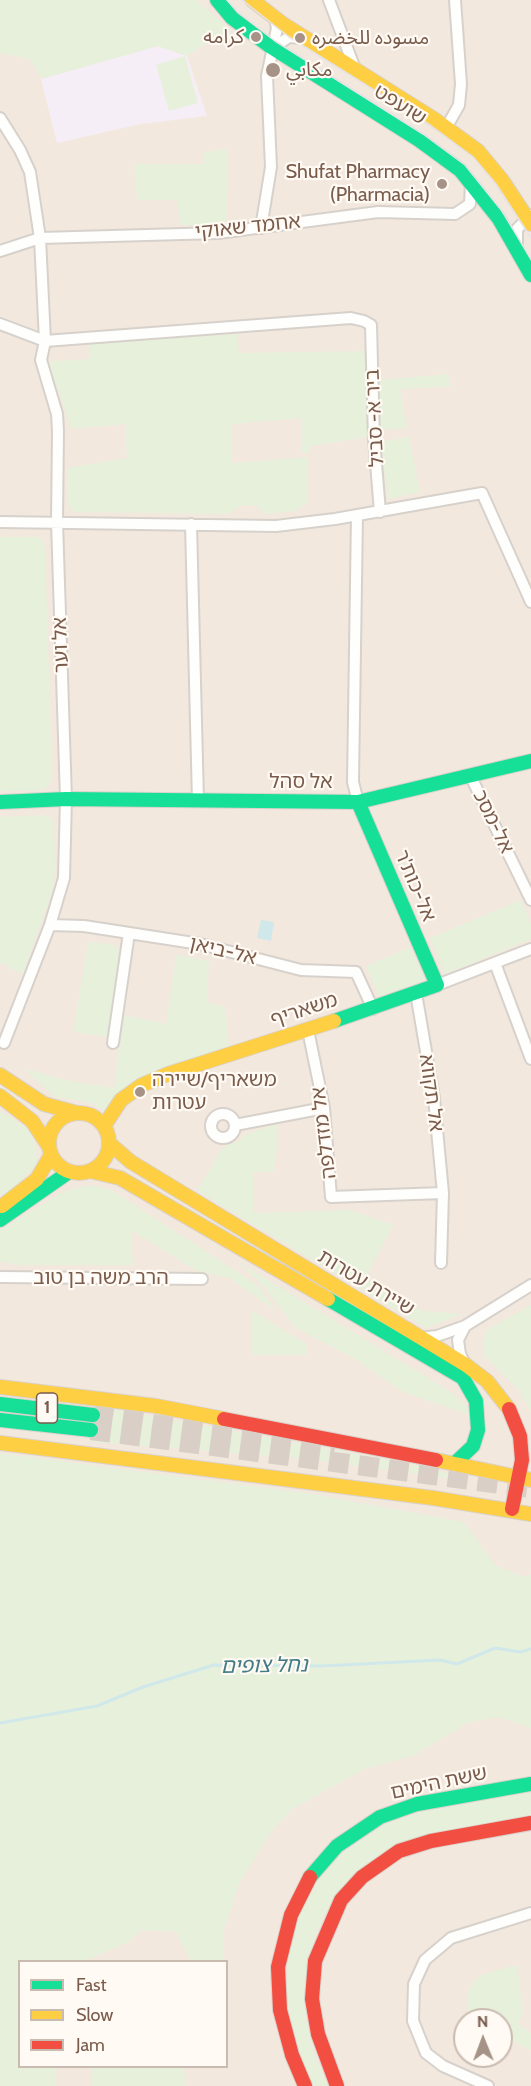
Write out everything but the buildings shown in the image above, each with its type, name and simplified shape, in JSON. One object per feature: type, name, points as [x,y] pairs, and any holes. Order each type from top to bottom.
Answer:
[{"type":"main road","name":"שועפט","points":[[218,0],[232,18],[273,48],[419,140],[460,170],[499,219],[531,275]]},
{"type":"main road","name":"שועפט","points":[[252,0],[275,18],[478,151],[491,165],[530,222]]},
{"type":"main road","name":"אל סהל","points":[[0,802],[66,799],[358,802],[531,761]]},
{"type":"main road","name":"אל-כות'ר","points":[[358,802],[436,985]]},
{"type":"main road","name":"משאריף","points":[[104,1126],[121,1100],[142,1085],[168,1074],[373,1009],[436,985]]},
{"type":"main road","points":[[0,1074],[44,1104],[92,1116],[104,1126],[109,1143],[104,1160],[90,1171],[69,1172],[0,1220]]},
{"type":"main road","points":[[0,1096],[32,1121],[55,1162],[69,1172]]},
{"type":"main road","points":[[0,1208],[29,1187],[43,1171],[53,1127],[68,1115],[77,1113]]},
{"type":"main road","name":"שיירת עטרות","points":[[109,1143],[131,1162],[465,1365],[496,1390],[514,1419],[527,1476],[512,1509]]},
{"type":"main road","name":"שיירת עטרות","points":[[90,1171],[120,1178],[463,1378],[476,1401],[478,1430],[473,1446],[455,1463]]},
{"type":"main road","points":[[0,1387],[156,1406],[527,1476]]},
{"type":"main road","name":"1","points":[[0,1404],[93,1415]]},
{"type":"main road","points":[[514,1419],[531,1444]]},
{"type":"main road","name":"1","points":[[0,1420],[91,1430]]},
{"type":"main road","points":[[0,1443],[512,1509],[531,1514]]},
{"type":"main road","points":[[512,1509],[531,1507]]},
{"type":"main road","name":"ששת הימים","points":[[305,2086],[292,2055],[280,2010],[278,1967],[291,1915],[311,1875],[337,1846],[380,1817],[417,1804],[531,1784]]},
{"type":"main road","points":[[337,2086],[318,2034],[312,1999],[315,1961],[324,1935],[341,1900],[362,1877],[387,1858],[415,1845],[531,1823]]},
{"type":"street","points":[[329,0],[355,69]]},
{"type":"street","points":[[446,128],[459,105],[461,84],[455,0]]},
{"type":"street","points":[[261,228],[271,167],[272,139],[267,76],[277,28],[275,18]]},
{"type":"street","points":[[273,48],[289,37],[308,40]]},
{"type":"street","name":"אל וער","points":[[0,118],[20,150],[30,172],[40,238],[45,341],[41,360],[57,414],[58,431],[57,522],[66,799],[64,878],[50,925],[4,1043]]},
{"type":"street","name":"אחמד שאוקי","points":[[0,251],[40,238],[218,233],[378,212],[455,214],[470,204],[472,196],[470,181]]},
{"type":"street","points":[[499,219],[517,229]]},
{"type":"street","points":[[517,229],[530,222]]},
{"type":"street","points":[[517,229],[517,251]]},
{"type":"street","name":"ביר א- סביל","points":[[45,341],[351,318],[371,325],[374,439],[380,512]]},
{"type":"street","points":[[0,324],[45,341]]},
{"type":"street","points":[[0,522],[276,526],[357,516],[482,493],[531,602]]},
{"type":"street","points":[[357,516],[353,782],[358,802]]},
{"type":"street","points":[[191,524],[198,801]]},
{"type":"street","name":"אל-מסכ","points":[[471,777],[531,900]]},
{"type":"street","name":"אל-ביאן","points":[[50,925],[84,926],[200,944],[301,970],[356,972],[373,1009]]},
{"type":"street","points":[[113,1043],[129,933]]},
{"type":"street","name":"משאריף","points":[[436,985],[531,949]]},
{"type":"street","points":[[495,963],[531,1059]]},
{"type":"street","name":"אל תקווא","points":[[416,993],[434,1098],[443,1193],[441,1263]]},
{"type":"street","name":"אל מזדלפה","points":[[308,1030],[324,1108],[331,1197],[443,1193]]},
{"type":"street","points":[[235,1125],[324,1108]]},
{"type":"street","name":"הרב משה בן טוב","points":[[0,1277],[202,1279]]},
{"type":"street","points":[[420,1338],[437,1336],[465,1326],[528,1289]]},
{"type":"street","points":[[465,1326],[458,1340],[460,1354],[465,1365]]},
{"type":"street","points":[[488,2086],[443,2066],[426,2053],[413,2021],[414,1984],[425,1960],[451,1938],[531,1913]]},
{"type":"shaded area","points":[[0,0],[531,0],[531,2086],[0,2086]]},
{"type":"shaded area","points":[[158,46],[187,56],[207,116],[141,124],[57,143],[41,79]]},
{"type":"green space","points":[[0,0],[196,0],[229,29],[187,56],[158,46],[41,79],[30,59],[0,53]]},
{"type":"green space","points":[[185,56],[198,103],[169,111],[156,65]]},
{"type":"green space","points":[[228,149],[226,226],[180,225],[177,200],[137,200],[134,164],[204,164],[204,152]]},
{"type":"green space","points":[[237,334],[239,353],[366,351],[368,437],[310,446],[309,453],[302,453],[301,418],[232,424],[232,463],[308,457],[308,502],[296,511],[263,514],[258,506],[242,505],[228,514],[74,512],[67,503],[67,468],[127,458],[125,424],[71,429],[61,396],[46,362],[89,359],[90,343]]},
{"type":"green space","points":[[448,374],[451,386],[400,389],[407,428],[380,430],[380,380]]},
{"type":"green space","points":[[409,437],[420,492],[388,499],[381,442]]},
{"type":"green space","points":[[0,537],[40,537],[45,547],[52,776],[49,786],[40,790],[0,791]]},
{"type":"green space","points":[[45,815],[52,818],[54,826],[53,889],[23,974],[0,963],[0,817]]},
{"type":"green space","points":[[521,900],[531,923],[531,939],[445,974],[430,938]]},
{"type":"green space","points":[[88,942],[112,944],[119,949],[109,1037],[73,1032]]},
{"type":"green space","points":[[410,947],[425,980],[380,999],[366,966]]},
{"type":"green space","points":[[176,955],[209,961],[207,1002],[225,1007],[229,1051],[105,1111],[88,1102],[55,1097],[23,1068],[65,1080],[114,1088],[123,1015],[166,1024]]},
{"type":"green space","points":[[0,1111],[30,1130],[36,1147],[37,1165],[4,1197],[0,1193]]},
{"type":"green space","points":[[277,1124],[278,1146],[273,1172],[253,1172],[253,1213],[350,1210],[393,1225],[365,1279],[423,1311],[463,1314],[426,1328],[197,1191],[221,1150],[249,1133]]},
{"type":"green space","points":[[85,1186],[99,1186],[113,1191],[256,1284],[278,1312],[229,1278],[197,1271],[131,1230],[133,1265],[16,1265],[0,1261],[0,1230],[63,1192]]},
{"type":"green space","points":[[237,1261],[451,1392],[470,1409],[473,1416],[403,1392],[354,1358],[296,1328],[265,1288]]},
{"type":"green space","points":[[531,1305],[531,1413],[519,1390],[484,1356],[483,1344],[487,1330]]},
{"type":"green space","points":[[251,1310],[306,1344],[308,1355],[252,1355]]},
{"type":"green space","points":[[98,1406],[448,1473],[447,1478],[298,1458],[90,1442]]},
{"type":"green space","points":[[0,1453],[313,1494],[464,1522],[495,1565],[524,1577],[531,1575],[531,1728],[498,1717],[467,1723],[415,1755],[365,1769],[292,1809],[270,1833],[239,1884],[223,1932],[223,1960],[190,1960],[176,1932],[141,1930],[128,1942],[87,1960],[18,1960],[18,2068],[57,2068],[55,2086],[0,2086]]},
{"type":"green space","points":[[531,1792],[531,1815],[430,1833],[397,1844],[357,1871],[334,1896],[316,1933],[305,1981],[306,2020],[317,2062],[328,2086],[312,2086],[299,2055],[288,2011],[286,1990],[289,1947],[298,1919],[317,1880],[343,1852],[384,1824],[420,1812]]},
{"type":"green space","points":[[517,1965],[523,2012],[518,2023],[531,2033],[531,2050],[513,2042],[513,2008],[467,2008],[467,1995],[473,1982],[484,1974]]},
{"type":"green space","points":[[91,2068],[184,2068],[185,2086],[91,2086]]},
{"type":"water","points":[[261,920],[274,922],[271,941],[257,938]]},
{"type":"waterway","name":"נחל צופים","points":[[0,1723],[97,1706],[143,1687],[214,1665],[321,1666],[440,1660],[457,1664],[495,1648],[520,1652],[531,1649]]},
{"type":"tunnel","points":[[93,1415],[335,1447]]},
{"type":"tunnel","points":[[91,1430],[531,1488]]},
{"type":"tram line","points":[[227,0],[238,12],[275,41],[423,134],[465,165],[502,211],[531,259]]},
{"type":"tram line","points":[[242,0],[289,37],[430,125],[473,157],[496,184],[531,238]]},
{"type":"traffic: fast","points":[[217,0],[232,18],[268,45],[419,140],[460,170],[499,219],[531,275]]},
{"type":"traffic: fast","points":[[0,802],[66,799],[358,802],[531,761]]},
{"type":"traffic: fast","points":[[334,1021],[437,985],[358,802]]},
{"type":"traffic: fast","points":[[0,1220],[69,1172]]},
{"type":"traffic: fast","points":[[328,1299],[463,1378],[476,1401],[478,1430],[473,1446],[455,1463]]},
{"type":"traffic: fast","points":[[0,1404],[93,1415]]},
{"type":"traffic: fast","points":[[0,1420],[91,1430]]},
{"type":"traffic: fast","points":[[310,1877],[337,1846],[380,1817],[417,1804],[531,1784]]},
{"type":"traffic: slow","points":[[252,0],[283,24],[434,119],[478,151],[502,180],[531,224]]},
{"type":"traffic: slow","points":[[104,1126],[121,1100],[142,1085],[168,1074],[334,1021]]},
{"type":"traffic: slow","points":[[0,1075],[44,1104],[77,1113]]},
{"type":"traffic: slow","points":[[0,1096],[32,1121],[48,1145]]},
{"type":"traffic: slow","points":[[73,1113],[85,1113],[96,1118],[104,1126],[109,1143],[107,1155],[96,1168],[85,1173],[73,1173],[62,1168],[54,1160],[49,1149],[49,1137],[54,1126],[62,1118],[73,1113]]},
{"type":"traffic: slow","points":[[109,1143],[131,1162],[466,1365],[487,1381],[509,1409]]},
{"type":"traffic: slow","points":[[2,1206],[37,1179],[51,1155]]},
{"type":"traffic: slow","points":[[90,1171],[120,1178],[328,1299]]},
{"type":"traffic: slow","points":[[0,1387],[156,1406],[224,1419]]},
{"type":"traffic: slow","points":[[0,1443],[433,1498],[531,1514]]},
{"type":"traffic: slow","points":[[436,1460],[531,1480]]},
{"type":"traffic: jam","points":[[509,1409],[520,1436],[522,1460],[512,1509]]},
{"type":"traffic: jam","points":[[224,1419],[436,1460]]},
{"type":"traffic: jam","points":[[337,2086],[318,2034],[312,1999],[315,1961],[341,1900],[362,1877],[399,1851],[431,1841],[531,1823]]},
{"type":"traffic: jam","points":[[305,2086],[292,2055],[280,2010],[278,1967],[291,1915],[310,1877]]},
{"type":"place","name":"كرامه","points":[[256,37]]},
{"type":"place","name":"مسوده للخضره","points":[[300,38]]},
{"type":"place","name":"مكابي","points":[[273,70]]},
{"type":"place","name":"Shufat Pharmacy (Pharmacia)","points":[[442,184]]},
{"type":"place","name":"משאריף/שיירה עטרות","points":[[140,1092]]}]
